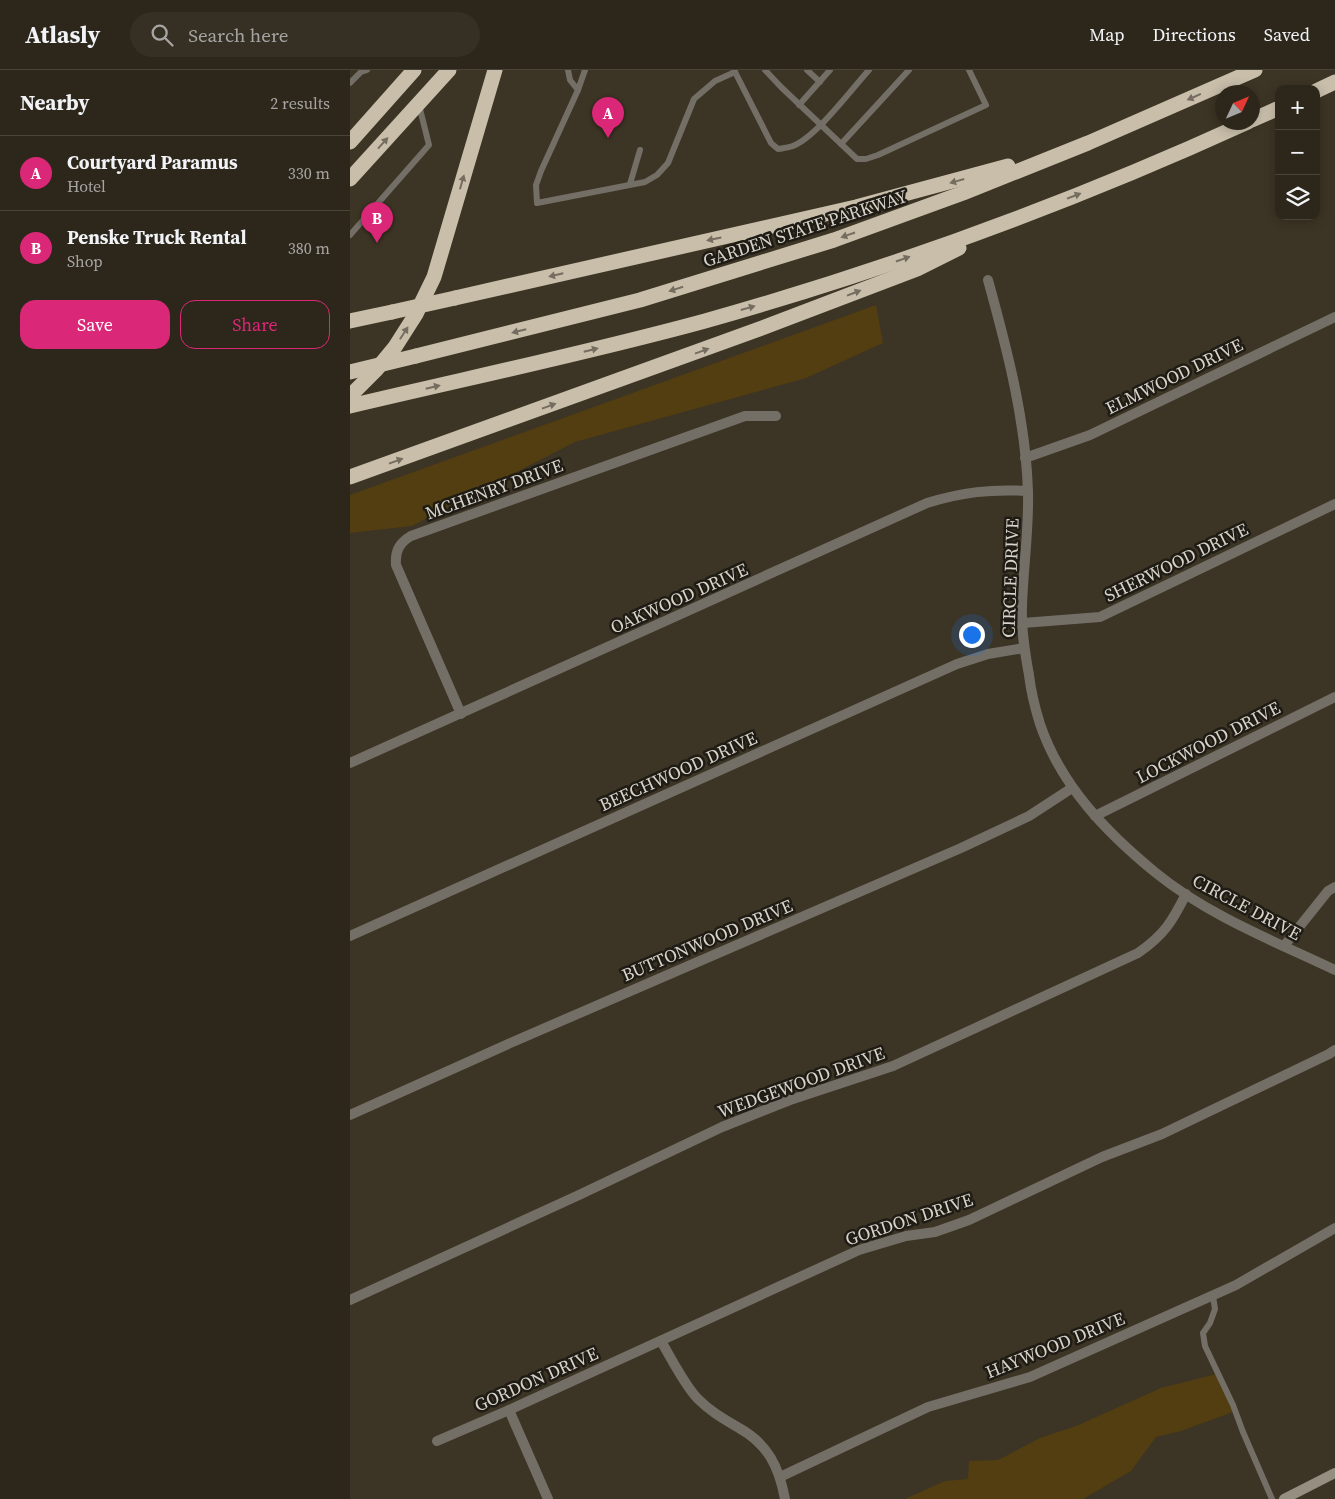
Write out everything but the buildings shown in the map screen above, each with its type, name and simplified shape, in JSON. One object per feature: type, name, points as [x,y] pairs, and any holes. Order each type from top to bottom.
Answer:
[{"type":"highway","points":[[350,179],[449,70]]},
{"type":"highway","points":[[350,396],[376,370],[395,347],[408,328],[431,284],[495,70]]},
{"type":"highway","name":"GARDEN STATE PARKWAY","points":[[350,372],[640,300],[771,260],[898,217],[1088,143],[1255,70]]},
{"type":"highway","points":[[350,131],[414,71]]},
{"type":"highway","points":[[350,142],[414,71]]},
{"type":"highway","points":[[1320,89],[1335,82]]},
{"type":"highway","points":[[1260,116],[1275,110]]},
{"type":"highway","points":[[350,406],[574,355],[771,302],[900,260],[1028,214],[1154,164],[1230,130]]},
{"type":"highway","points":[[350,321],[856,208],[1088,143]]},
{"type":"highway","points":[[350,477],[703,350],[918,269],[1028,214]]},
{"type":"street","name":"CIRCLE DRIVE","points":[[988,280],[1010,362],[1025,458],[1028,491],[1028,530],[1022,608],[1024,648],[1033,699],[1040,725],[1051,750],[1072,788],[1095,816],[1157,874],[1221,916],[1335,970]]},
{"type":"street","name":"ELMWOOD DRIVE","points":[[1025,458],[1090,434],[1335,317]]},
{"type":"street","name":"MCHENRY DRIVE","points":[[461,714],[396,565],[395,556],[404,540],[420,532],[745,416],[776,416]]},
{"type":"street","name":"OAKWOOD DRIVE","points":[[350,763],[927,503],[981,490],[1028,491]]},
{"type":"street","name":"SHERWOOD DRIVE","points":[[1023,623],[1100,617],[1335,504]]},
{"type":"street","name":"BEECHWOOD DRIVE","points":[[350,936],[957,664],[988,654],[1024,648]]},
{"type":"street","name":"LOCKWOOD DRIVE","points":[[1095,816],[1335,697]]},
{"type":"street","name":"BUTTONWOOD DRIVE","points":[[350,1115],[524,1037],[961,848],[1029,816],[1072,788]]},
{"type":"street","points":[[1284,946],[1328,891],[1335,887]]},
{"type":"street","name":"WEDGEWOOD DRIVE","points":[[350,1300],[571,1199],[722,1127],[790,1100],[893,1066],[1138,953],[1163,933],[1174,918],[1186,894]]},
{"type":"street","name":"GORDON DRIVE","points":[[437,1440],[509,1410],[859,1250],[906,1236],[935,1232],[969,1220],[1102,1157],[1162,1134],[1335,1050]]},
{"type":"street","name":"HAYWOOD DRIVE","points":[[780,1477],[928,1407],[1030,1377],[1212,1296],[1236,1285],[1335,1228]]},
{"type":"street","points":[[661,1341],[678,1371],[697,1398],[716,1415],[757,1440],[771,1456],[780,1477],[785,1499]]},
{"type":"street","points":[[509,1410],[548,1499]]},
{"type":"street","points":[[1284,1499],[1335,1472]]},
{"type":"lane","points":[[350,83],[366,70]]},
{"type":"lane","points":[[568,70],[570,80],[578,90]]},
{"type":"lane","points":[[585,70],[536,185],[537,203],[645,182],[668,163],[694,99],[715,81],[735,71],[771,143],[778,149],[791,148],[802,142],[820,125],[869,70]]},
{"type":"lane","points":[[765,70],[799,105],[857,159],[878,155],[986,105],[970,70]]},
{"type":"lane","points":[[807,70],[820,82]]},
{"type":"lane","points":[[799,105],[830,70]]},
{"type":"lane","points":[[841,144],[909,70]]},
{"type":"lane","points":[[350,235],[429,145],[419,103]]},
{"type":"lane","points":[[630,184],[640,150]]},
{"type":"lane","points":[[1212,1296],[1215,1309],[1210,1323],[1203,1333],[1205,1346],[1233,1405],[1272,1499]]},
{"type":"shaded area","points":[[876,305],[883,343],[806,378],[575,442],[412,526],[350,533],[350,495]]},
{"type":"shaded area","points":[[1217,1374],[1233,1412],[1181,1431],[1156,1437],[1131,1471],[1083,1499],[905,1499],[945,1481],[968,1479],[969,1461],[998,1460],[1040,1438],[1076,1426],[1161,1388]]},
{"type":"place","name":"Courtyard Paramus","points":[[608,138]]},
{"type":"place","name":"Penske Truck Rental","points":[[377,243]]}]
